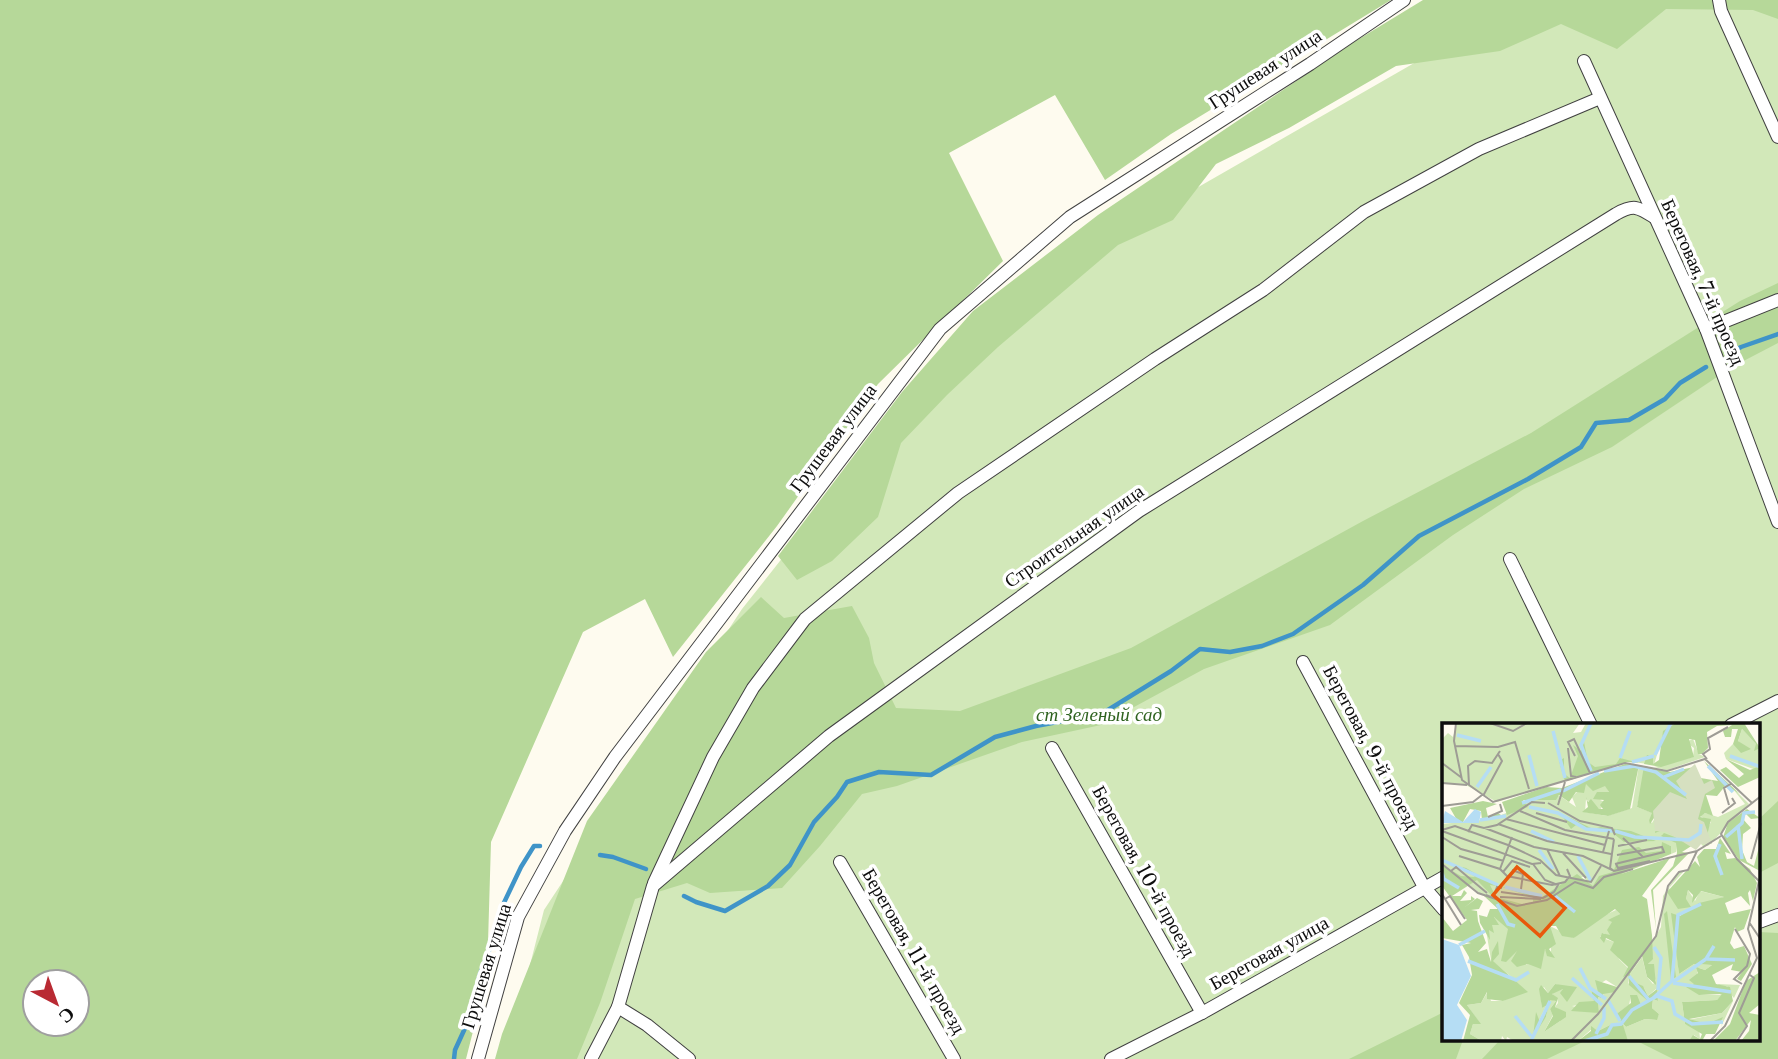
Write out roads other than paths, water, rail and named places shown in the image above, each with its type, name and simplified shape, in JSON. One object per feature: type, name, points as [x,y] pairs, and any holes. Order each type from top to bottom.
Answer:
[{"type":"street","name":"Грушевая улица","points":[[478,1059],[518,917],[565,831],[615,757],[940,329],[1070,217],[1310,64],[1404,0]]},
{"type":"street","points":[[1719,0],[1721,11],[1778,137]]},
{"type":"street","name":"Береговая, 7-й проезд","points":[[1584,61],[1706,329],[1778,522]]},
{"type":"street","points":[[591,1059],[618,1007],[653,886],[713,757],[753,688],[804,619],[958,494],[1155,359],[1263,290],[1364,212],[1479,149],[1600,98]]},
{"type":"street","name":"Строительная улица","points":[[653,886],[829,736],[1139,511],[1616,214],[1627,208],[1639,207],[1654,217]]},
{"type":"street","points":[[1706,329],[1778,300]]},
{"type":"street","points":[[1510,559],[1590,723]]},
{"type":"street","name":"Береговая, 9-й проезд","points":[[1303,662],[1424,887],[1442,908]]},
{"type":"street","points":[[1735,723],[1778,701]]},
{"type":"street","name":"Береговая, 10-й проезд","points":[[1052,748],[1202,1013]]},
{"type":"street","name":"Береговая, 11-й проезд","points":[[840,862],[954,1059]]},
{"type":"street","name":"Береговая улица","points":[[1111,1059],[1202,1013],[1442,878]]},
{"type":"street","points":[[1760,922],[1778,915]]},
{"type":"street","points":[[618,1007],[647,1025],[689,1059]]},
{"type":"waterway","points":[[1730,353],[1778,334]]},
{"type":"waterway","points":[[684,896],[725,911],[768,886],[790,865],[814,822],[847,782],[879,772],[931,775],[995,737],[1036,726],[1095,718],[1171,671],[1200,649],[1230,652],[1262,646],[1293,634],[1363,585],[1419,536],[1528,479],[1581,447],[1596,423],[1629,420],[1665,399],[1680,383],[1706,367]]},
{"type":"waterway","points":[[454,1059],[501,909],[521,867],[534,846],[540,846]]},
{"type":"waterway","points":[[600,855],[646,869]]},
{"type":"park label","name":"ст Зеленый сад","points":[[1099,714]]}]
